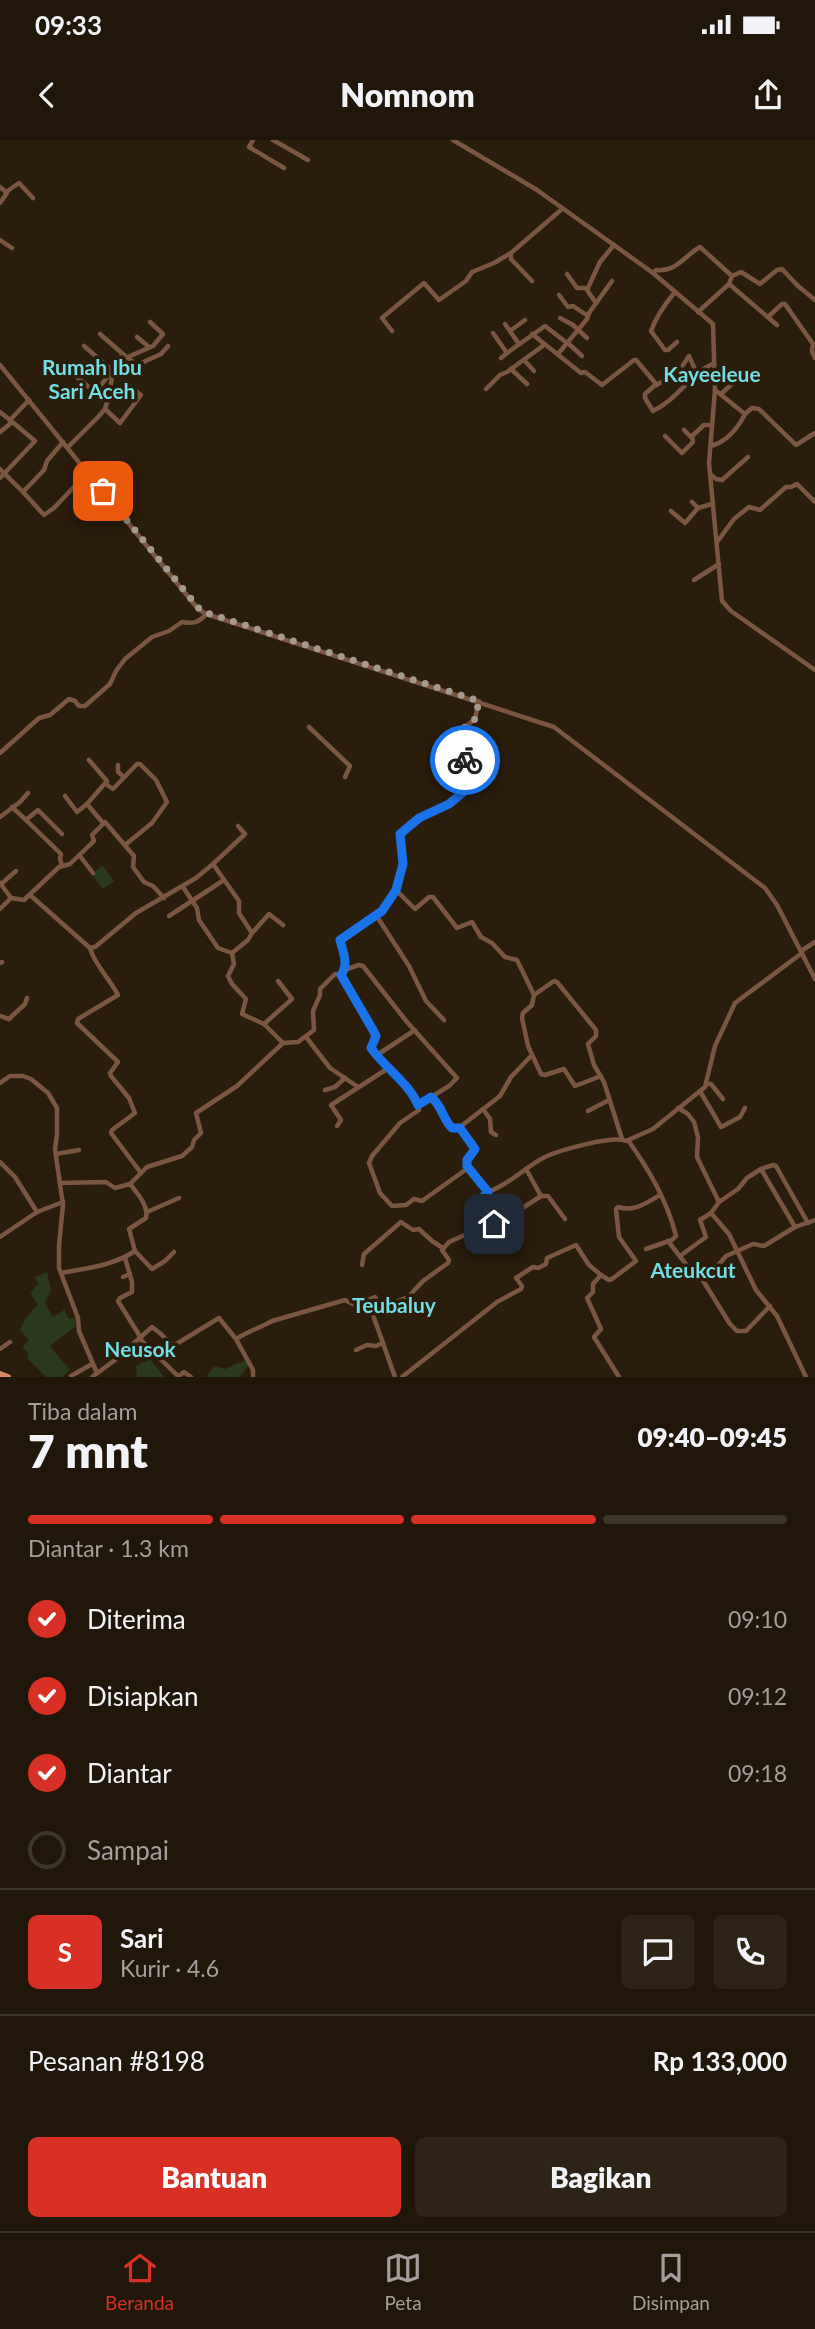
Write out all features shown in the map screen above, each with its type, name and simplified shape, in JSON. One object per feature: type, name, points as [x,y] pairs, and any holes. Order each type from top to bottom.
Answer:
[{"type":"main road","points":[[0,1374],[8,1377]]},
{"type":"street","points":[[253,140],[249,147],[284,168]]},
{"type":"street","points":[[273,140],[308,160]]},
{"type":"street","points":[[453,140],[537,190],[614,245],[653,273],[713,326],[715,390],[709,473],[722,598],[726,607],[815,670]]},
{"type":"street","points":[[0,203],[7,195],[6,192],[19,183],[33,198]]},
{"type":"street","points":[[0,187],[6,192]]},
{"type":"street","points":[[392,331],[382,318],[424,283],[439,300],[466,281],[472,272],[511,253],[562,209]]},
{"type":"street","points":[[0,240],[12,248]]},
{"type":"street","points":[[596,303],[587,292],[588,288],[600,262],[614,245]]},
{"type":"street","points":[[653,273],[656,270],[674,268],[700,247],[732,276]]},
{"type":"street","points":[[511,253],[511,259],[531,281]]},
{"type":"street","points":[[732,276],[741,273],[759,284],[782,269],[815,300]]},
{"type":"street","points":[[567,274],[577,288],[588,288]]},
{"type":"street","points":[[698,312],[729,284],[732,276]]},
{"type":"street","points":[[558,354],[612,281]]},
{"type":"street","points":[[729,284],[777,325]]},
{"type":"street","points":[[675,292],[661,310],[660,317],[651,331],[665,350],[677,342]]},
{"type":"street","points":[[559,295],[568,307],[573,306],[588,316]]},
{"type":"street","points":[[768,317],[785,304],[813,344],[815,358]]},
{"type":"street","points":[[560,318],[567,320],[587,338]]},
{"type":"street","points":[[510,331],[525,320]]},
{"type":"street","points":[[68,447],[105,409],[113,371],[120,357],[153,346],[163,334],[150,322]]},
{"type":"street","points":[[505,324],[519,344]]},
{"type":"street","points":[[501,358],[547,326],[582,356]]},
{"type":"street","points":[[493,333],[507,353]]},
{"type":"street","points":[[100,334],[136,365],[161,354],[168,346]]},
{"type":"street","points":[[532,334],[581,373],[585,372],[602,385],[634,360],[657,385]]},
{"type":"street","points":[[136,337],[149,347]]},
{"type":"street","points":[[486,389],[500,375],[544,345]]},
{"type":"street","points":[[84,346],[113,371]]},
{"type":"street","points":[[697,374],[689,356],[677,374],[649,390],[645,397],[653,411],[672,400],[697,374],[715,363]]},
{"type":"street","points":[[524,360],[534,371]]},
{"type":"street","points":[[0,365],[195,607],[206,614],[554,727],[760,884],[777,905],[815,978]]},
{"type":"street","points":[[66,368],[108,399],[112,399],[126,383],[141,395],[120,423],[105,409]]},
{"type":"street","points":[[511,369],[527,384]]},
{"type":"street","points":[[94,391],[113,371]]},
{"type":"street","points":[[721,394],[734,382]]},
{"type":"street","points":[[715,390],[745,414]]},
{"type":"street","points":[[0,432],[9,426],[10,419],[28,400]]},
{"type":"street","points":[[710,446],[728,436],[752,408],[759,409],[796,445],[814,432]]},
{"type":"street","points":[[0,412],[35,441],[1,474],[23,492],[44,515],[88,472]]},
{"type":"street","points":[[692,436],[704,425],[712,425]]},
{"type":"street","points":[[665,436],[682,453],[693,442],[692,436],[684,430]]},
{"type":"street","points":[[23,492],[44,470],[47,461],[62,443]]},
{"type":"street","points":[[709,473],[722,480],[748,457]]},
{"type":"street","points":[[716,542],[734,519],[749,507],[760,510],[786,487],[797,484],[815,502]]},
{"type":"street","points":[[692,502],[698,508]]},
{"type":"street","points":[[671,511],[685,523],[698,508],[712,504]]},
{"type":"street","points":[[694,580],[719,564]]},
{"type":"street","points":[[0,753],[39,718],[50,715],[69,699],[79,706],[85,705],[110,684],[125,659],[152,636],[169,631],[182,622],[194,623],[206,614]]},
{"type":"street","points":[[468,1168],[422,1201],[414,1199],[406,1205],[392,1206],[386,1202],[369,1163],[400,1122],[419,1110],[410,1092],[371,1048],[376,1036],[343,973],[345,960],[340,940],[385,907],[396,890],[403,864],[401,833],[419,818],[449,804],[469,786],[471,775],[463,755],[469,749],[464,728],[475,719],[479,701]]},
{"type":"street","points":[[309,727],[350,766],[345,777]]},
{"type":"street","points":[[89,760],[107,781],[106,784],[113,789],[137,764],[144,766],[156,780],[167,802],[152,822],[125,845]]},
{"type":"street","points":[[118,765],[118,772],[124,777]]},
{"type":"street","points":[[65,796],[77,812],[106,784]]},
{"type":"street","points":[[0,817],[28,793]]},
{"type":"street","points":[[87,804],[134,856],[132,867],[144,882],[153,886],[163,898]]},
{"type":"street","points":[[12,807],[61,854],[62,864]]},
{"type":"street","points":[[26,820],[38,810],[62,834]]},
{"type":"street","points":[[16,871],[1,883],[12,898],[22,901],[62,864],[70,864],[94,843],[92,835],[103,823]]},
{"type":"street","points":[[90,948],[95,947],[136,913],[183,887],[214,864],[245,834],[238,826]]},
{"type":"street","points":[[79,856],[93,873]]},
{"type":"street","points":[[214,864],[239,901],[241,917],[252,933]]},
{"type":"street","points":[[169,916],[223,880]]},
{"type":"street","points":[[183,887],[218,948],[232,953]]},
{"type":"street","points":[[396,890],[414,908],[432,896],[457,928],[472,922],[481,937],[492,943],[505,957],[517,960],[534,995]]},
{"type":"street","points":[[30,895],[90,948],[94,959],[118,995],[78,1019],[77,1023],[118,1062],[111,1076],[129,1098],[135,1113],[111,1133],[141,1173]]},
{"type":"street","points":[[0,909],[12,898]]},
{"type":"street","points":[[232,953],[248,940],[269,914],[283,925]]},
{"type":"street","points":[[376,915],[409,966],[426,1000],[444,1020]]},
{"type":"street","points":[[496,1223],[483,1201],[488,1192],[557,1153],[605,1141],[625,1140],[653,1129],[700,1091],[706,1084],[715,1046],[733,1006],[740,997],[815,942]]},
{"type":"street","points":[[232,953],[234,964],[228,976],[247,999],[242,1014],[264,1024],[283,1043]]},
{"type":"street","points":[[60,1183],[106,1182],[113,1188],[130,1184],[147,1167],[180,1158],[191,1150],[201,1131],[196,1113],[237,1086],[283,1043],[298,1042],[315,1029],[313,1011],[320,988],[335,974],[359,965],[363,966],[457,1078],[418,1105]]},
{"type":"street","points":[[264,1024],[292,999],[278,981]]},
{"type":"street","points":[[601,1076],[575,1086],[564,1069],[543,1075],[531,1056],[522,1015],[530,1007],[534,995],[556,981],[597,1033],[587,1042],[593,1065],[601,1076],[625,1140],[652,1175],[672,1219],[676,1236],[646,1248]]},
{"type":"street","points":[[0,1017],[9,1020],[25,1004],[27,998]]},
{"type":"street","points":[[377,1055],[415,1030]]},
{"type":"street","points":[[306,1037],[330,1068],[358,1087]]},
{"type":"street","points":[[460,1128],[499,1096],[511,1077],[531,1056]]},
{"type":"street","points":[[337,1126],[341,1120],[331,1105],[387,1069]]},
{"type":"street","points":[[0,1083],[10,1076],[23,1076],[36,1083],[52,1097],[58,1115],[56,1154],[62,1202],[58,1261],[94,1375],[153,1327],[173,1346],[219,1318],[236,1339],[253,1370],[253,1377]]},
{"type":"street","points":[[325,1090],[345,1078]]},
{"type":"street","points":[[706,1084],[711,1084],[723,1099]]},
{"type":"street","points":[[700,1091],[721,1127],[741,1115],[745,1108]]},
{"type":"street","points":[[431,1097],[437,1102],[450,1126],[460,1128],[475,1149],[467,1161],[468,1168],[488,1192]]},
{"type":"street","points":[[588,1111],[609,1100]]},
{"type":"street","points":[[678,1108],[694,1122],[698,1137],[698,1157],[719,1202]]},
{"type":"street","points":[[483,1109],[490,1119],[491,1132],[496,1135]]},
{"type":"street","points":[[56,1154],[79,1150]]},
{"type":"street","points":[[0,1162],[15,1178],[37,1212]]},
{"type":"street","points":[[680,1256],[706,1237],[699,1221],[711,1213],[719,1202],[761,1169],[776,1166],[811,1221],[764,1245],[757,1243],[722,1258],[710,1275],[702,1279]]},
{"type":"street","points":[[526,1169],[541,1196]]},
{"type":"street","points":[[761,1169],[795,1227]]},
{"type":"street","points":[[130,1184],[139,1194],[147,1212],[146,1218],[128,1229],[135,1251],[152,1269],[174,1252]]},
{"type":"street","points":[[402,1377],[497,1302],[522,1289],[516,1278],[533,1267],[546,1264],[547,1258],[576,1245],[589,1265],[608,1280],[612,1279],[636,1261],[619,1237],[616,1209],[645,1204],[660,1195]]},
{"type":"street","points":[[443,1248],[464,1235],[475,1245],[496,1223],[541,1196],[548,1196],[565,1219]]},
{"type":"street","points":[[147,1212],[178,1198]]},
{"type":"street","points":[[1,1234],[37,1212],[62,1202]]},
{"type":"street","points":[[711,1213],[729,1234],[756,1290],[777,1316],[806,1377]]},
{"type":"street","points":[[362,1265],[367,1251],[401,1222],[412,1230],[419,1228],[443,1248],[449,1261],[404,1299],[381,1308],[373,1315],[395,1377]]},
{"type":"street","points":[[668,1241],[692,1272],[702,1279],[737,1331],[746,1331],[770,1306]]},
{"type":"street","points":[[61,1273],[102,1267],[135,1251]]},
{"type":"street","points":[[125,1258],[132,1293],[118,1301],[141,1339],[178,1377],[184,1373],[191,1377]]},
{"type":"street","points":[[123,1277],[130,1275]]},
{"type":"street","points":[[601,1275],[593,1284],[593,1292],[587,1300],[601,1329],[594,1337],[620,1377]]},
{"type":"street","points":[[236,1339],[255,1327],[345,1300],[355,1306],[375,1297],[381,1308]]},
{"type":"street","points":[[0,1349],[10,1342]]},
{"type":"street","points":[[356,1350],[383,1343]]},
{"type":"street","points":[[71,1376],[92,1364]]},
{"type":"green space","points":[[102,865],[114,881],[103,889],[92,875]]},
{"type":"green space","points":[[47,1272],[51,1290],[45,1303],[53,1317],[64,1310],[69,1319],[75,1317],[76,1326],[50,1346],[70,1370],[62,1377],[46,1377],[28,1359],[28,1353],[22,1347],[29,1340],[20,1330],[25,1319],[38,1304],[30,1293],[39,1283],[34,1278]]},
{"type":"green space","points":[[150,1359],[164,1377],[137,1377],[136,1366]]},
{"type":"green space","points":[[248,1359],[250,1363],[240,1377],[206,1377],[214,1366],[225,1369]]},
{"type":"way so far","points":[[103,491],[195,607],[206,614],[479,701],[475,719],[464,728],[469,747],[463,755],[465,760]]},
{"type":"district","name":"Kayeeleue","points":[[712,375]]},
{"type":"district","name":"Rumah Ibu Sari Aceh","points":[[92,380]]},
{"type":"district","name":"Ateukcut","points":[[693,1271]]},
{"type":"district","name":"Teubaluy","points":[[394,1306]]},
{"type":"district","name":"Neusok","points":[[140,1350]]},
{"type":"route","points":[[465,760],[471,775],[467,789],[449,804],[419,818],[400,834],[403,864],[396,890],[382,911],[340,940],[345,960],[341,975],[376,1036],[371,1048],[387,1069],[410,1092],[418,1105],[431,1097],[437,1102],[448,1124],[452,1128],[460,1128],[476,1150],[467,1160],[467,1166],[488,1192],[483,1201],[495,1220],[494,1224]]}]
